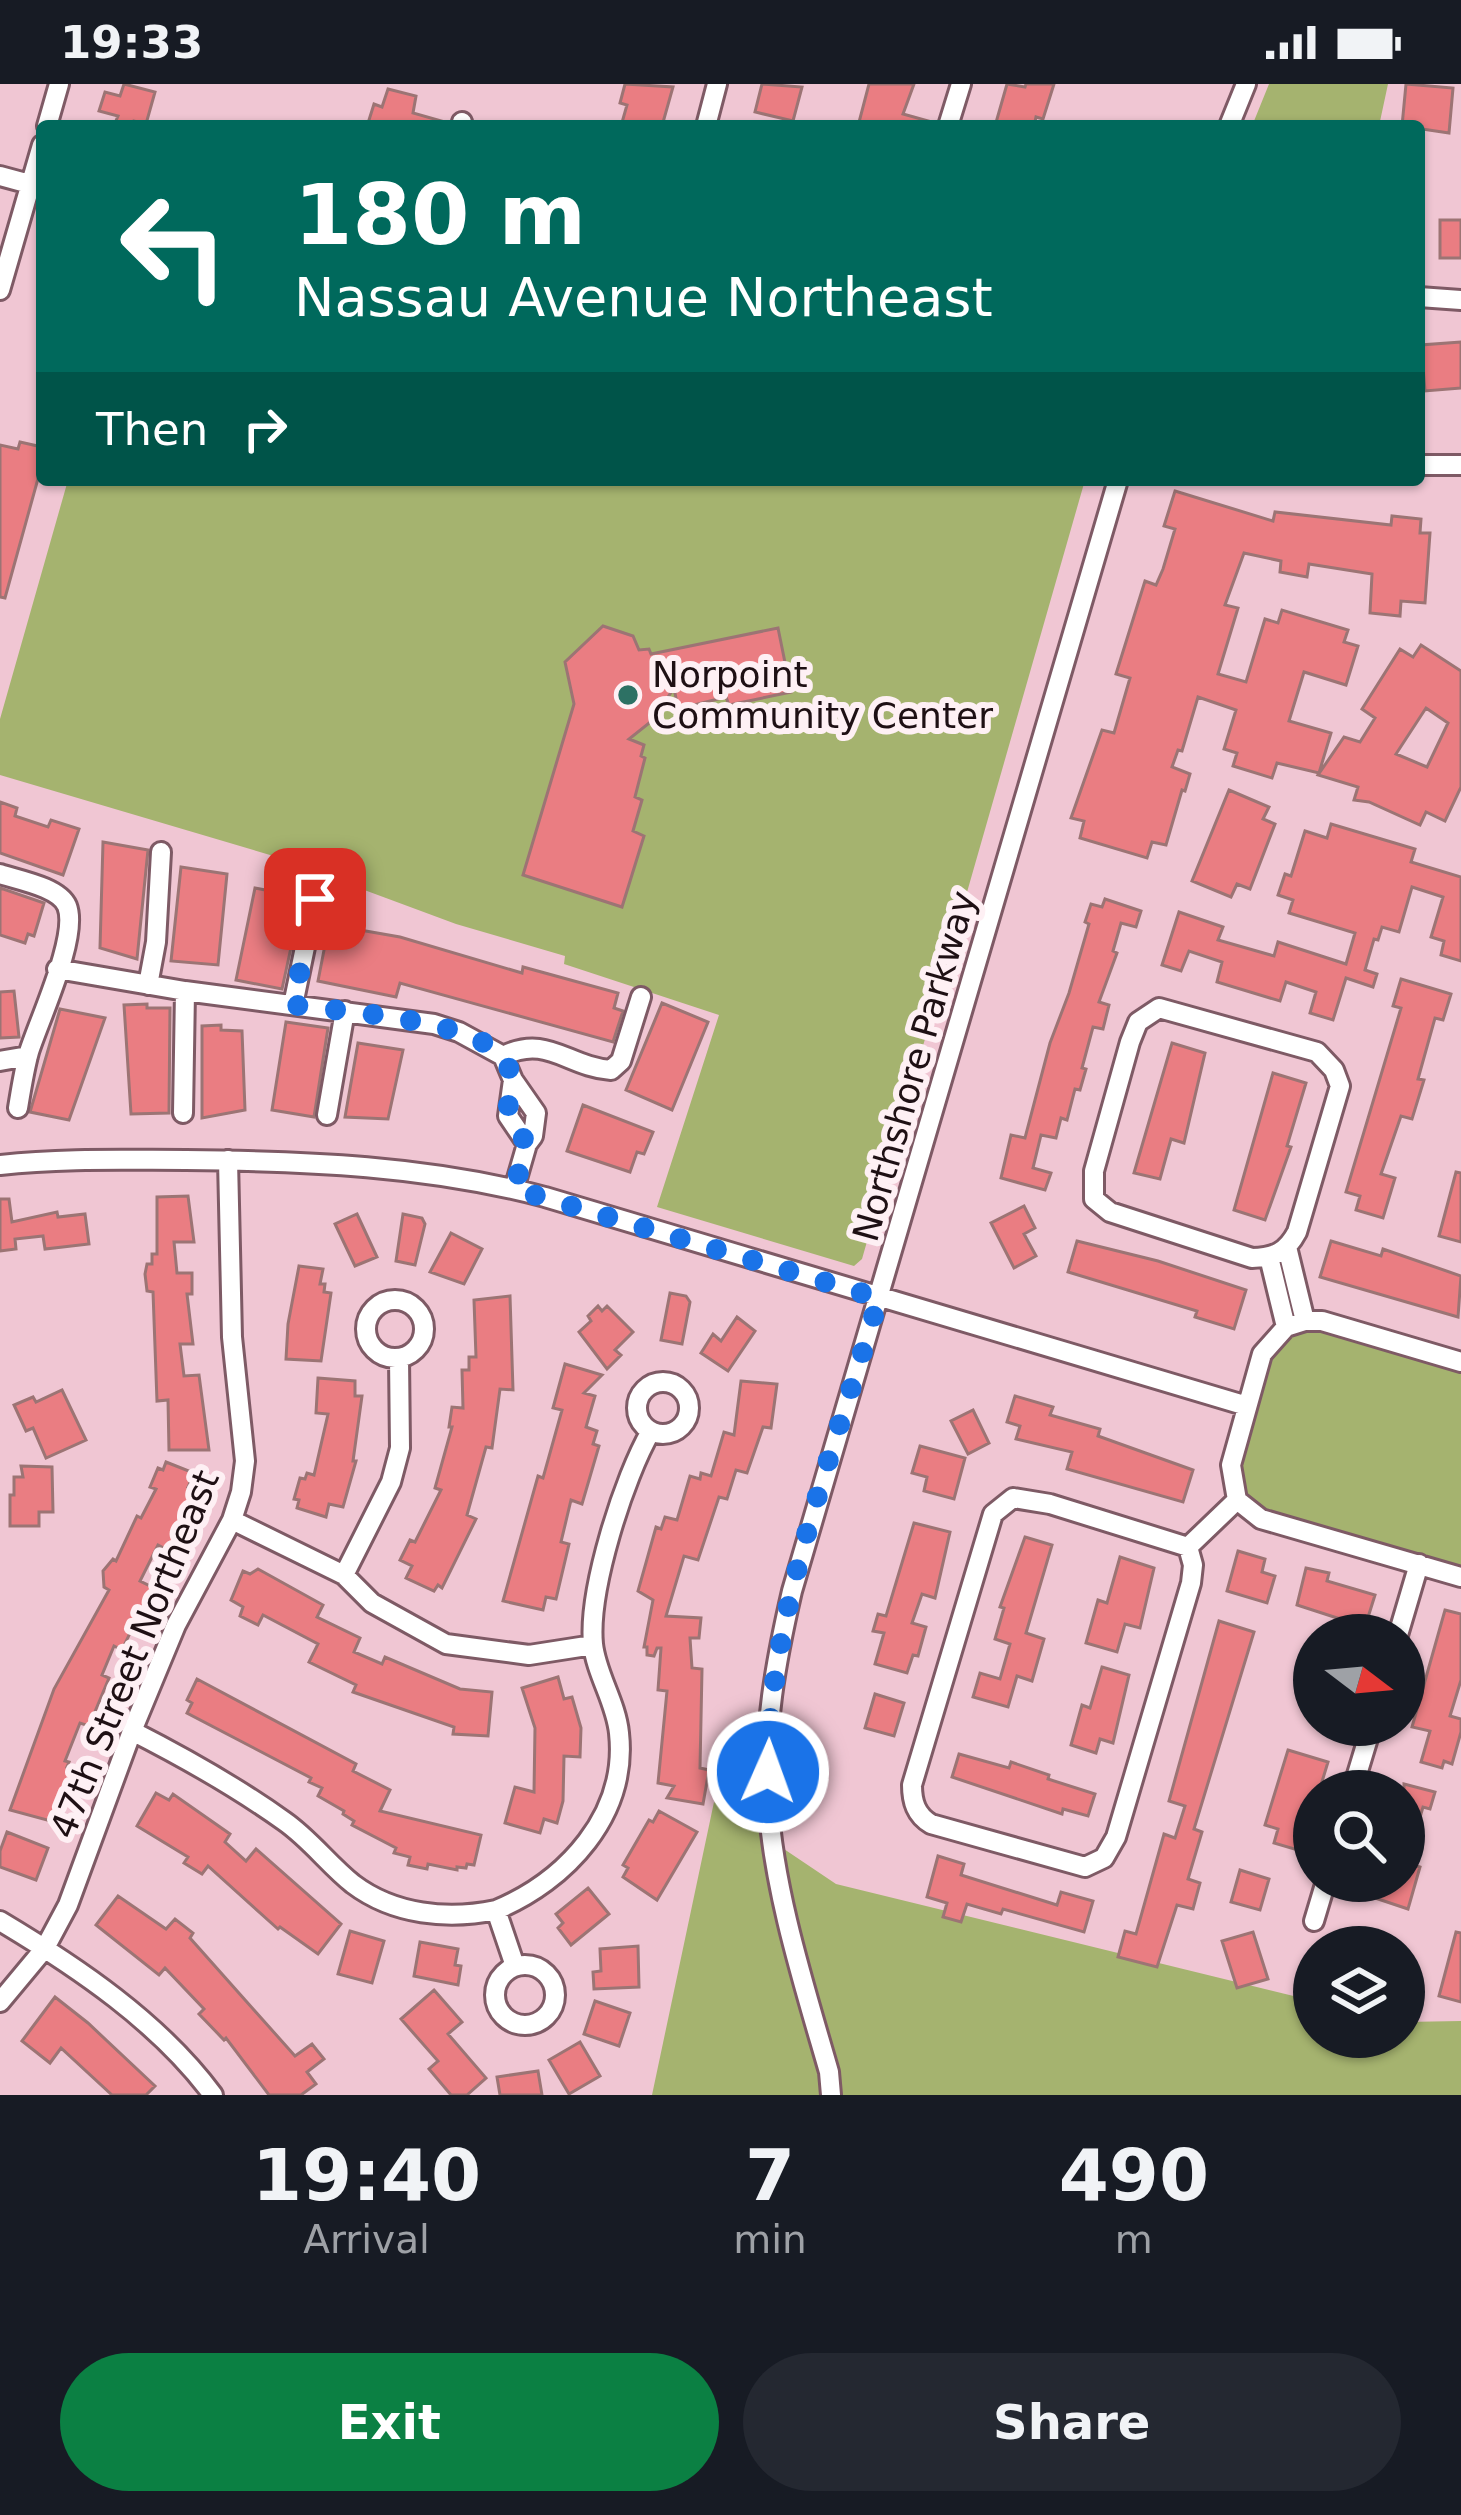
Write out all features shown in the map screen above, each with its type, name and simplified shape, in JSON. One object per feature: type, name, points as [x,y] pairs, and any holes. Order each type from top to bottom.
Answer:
[{"type":"street","points":[[49,120],[59,84]]},
{"type":"street","points":[[708,120],[717,84]]},
{"type":"street","points":[[951,120],[961,84]]},
{"type":"street","points":[[1231,120],[1246,84]]},
{"type":"street","points":[[0,176],[36,186],[0,290]]},
{"type":"street","points":[[1425,297],[1461,300]]},
{"type":"street","points":[[1425,464],[1461,464]]},
{"type":"street","name":"Northshore Parkway","points":[[831,2095],[774,1854],[767,1800],[772,1688],[792,1591],[1116,486]]},
{"type":"street","points":[[148,985],[156,942],[161,852]]},
{"type":"street","points":[[0,874],[58,895],[67,904],[66,943],[28,1056],[18,1108]]},
{"type":"street","points":[[293,1005],[315,899]]},
{"type":"street","points":[[57,969],[185,992],[434,1024],[459,1032],[503,1056],[513,1080],[508,1116],[527,1144],[514,1189]]},
{"type":"street","points":[[183,1113],[185,992]]},
{"type":"street","points":[[503,1056],[523,1046],[537,1046],[596,1069],[611,1070],[621,1061],[641,998]]},
{"type":"street","points":[[1168,1009],[1317,1052],[1334,1070],[1338,1094],[1297,1232],[1287,1247],[1269,1257],[1252,1258],[1110,1212],[1094,1199],[1094,1171],[1130,1042],[1138,1022],[1150,1010],[1168,1009]]},
{"type":"street","points":[[327,1114],[346,1011]]},
{"type":"street","points":[[0,1061],[28,1056]]},
{"type":"street","points":[[0,1165],[228,1160],[412,1170],[514,1189],[1247,1406]]},
{"type":"street","name":"47th Street Northeast","points":[[0,2002],[45,1948],[83,1872],[132,1731],[176,1625],[232,1520],[245,1461],[232,1336],[228,1160]]},
{"type":"street","points":[[1287,1247],[1296,1324]]},
{"type":"street","points":[[1269,1257],[1296,1324]]},
{"type":"street","points":[[1461,1362],[1322,1322],[1296,1324],[1262,1354],[1231,1465],[1237,1500],[1261,1519],[1461,1576]]},
{"type":"street","points":[[344,1575],[392,1482],[400,1448],[399,1358]]},
{"type":"street","points":[[132,1731],[222,1777],[293,1828],[376,1898],[425,1913],[466,1916],[523,1899],[569,1865],[600,1822],[618,1768],[620,1736],[613,1700],[593,1645],[600,1579],[618,1508],[636,1456],[651,1431]]},
{"type":"street","points":[[1013,1498],[1050,1504],[1188,1547],[1191,1583],[1117,1837],[1104,1858],[1085,1867],[1075,1866],[922,1819],[914,1805],[912,1785],[993,1514],[1000,1505],[1013,1498]]},
{"type":"street","points":[[1188,1547],[1237,1500]]},
{"type":"street","points":[[232,1520],[344,1575],[372,1603],[446,1644],[529,1655],[593,1645]]},
{"type":"street","points":[[1404,1614],[1419,1564]]},
{"type":"street","points":[[1315,1921],[1320,1902]]},
{"type":"street","points":[[496,1910],[515,1966]]},
{"type":"street","points":[[0,1921],[142,2020],[212,2095]]},
{"type":"green space","points":[[1269,84],[1388,84],[1380,120],[1254,120]]},
{"type":"green space","points":[[66,486],[1083,486],[862,1259],[854,1266],[657,1207],[719,1015],[564,964],[565,956],[456,924],[270,855],[0,775],[0,719]]},
{"type":"green space","points":[[1305,1321],[1461,1363],[1461,1577],[1261,1519],[1237,1500],[1231,1465],[1262,1354]]},
{"type":"green space","points":[[714,1802],[836,1884],[1293,1996],[1293,2058],[1425,2058],[1425,2022],[1461,2021],[1461,2095],[652,2095]]},
{"type":"building","points":[[124,84],[155,92],[147,120],[116,120],[118,116],[99,111],[105,92],[120,96]]},
{"type":"building","points":[[625,84],[673,87],[664,120],[623,120],[627,105],[620,103]]},
{"type":"building","points":[[762,84],[802,87],[793,120],[755,112]]},
{"type":"building","points":[[869,84],[914,84],[903,114],[925,120],[860,120]]},
{"type":"building","points":[[1007,84],[1054,84],[1043,119],[997,120]]},
{"type":"building","points":[[1406,84],[1453,88],[1449,133],[1425,129],[1425,120],[1403,120]]},
{"type":"building","points":[[388,89],[416,96],[413,113],[438,120],[369,120],[374,104],[382,107]]},
{"type":"building","points":[[1440,220],[1461,220],[1461,258],[1440,258]]},
{"type":"building","points":[[1461,342],[1461,388],[1425,391],[1425,345]]},
{"type":"building","points":[[20,442],[36,446],[36,486],[5,598],[0,597],[0,445],[18,449]]},
{"type":"building","points":[[1175,491],[1273,521],[1275,512],[1391,525],[1392,516],[1421,519],[1420,533],[1430,533],[1425,603],[1401,601],[1400,616],[1370,613],[1372,574],[1309,564],[1307,577],[1280,572],[1281,561],[1244,553],[1225,605],[1238,608],[1218,674],[1246,682],[1265,619],[1278,623],[1282,610],[1348,630],[1344,642],[1358,646],[1346,685],[1304,672],[1289,721],[1331,733],[1319,773],[1277,763],[1272,778],[1233,766],[1237,753],[1224,749],[1236,710],[1198,697],[1182,751],[1178,750],[1172,767],[1190,774],[1185,791],[1166,845],[1152,842],[1147,858],[1080,838],[1084,821],[1071,818],[1102,730],[1114,733],[1130,678],[1116,674],[1145,581],[1156,585],[1163,569],[1175,529],[1164,526]]},
{"type":"building","points":[[603,626],[633,636],[639,650],[649,649],[651,654],[778,628],[791,692],[729,705],[726,697],[678,709],[674,688],[653,720],[629,739],[644,745],[635,797],[642,800],[633,831],[644,836],[622,907],[523,875],[574,704],[565,662]]},
{"type":"building","points":[[1421,645],[1461,671],[1461,787],[1445,821],[1426,812],[1420,825],[1354,800],[1358,787],[1318,775],[1344,737],[1360,742],[1375,718],[1362,709],[1400,649],[1413,657]],"holes":[[[1426,708],[1448,723],[1427,767],[1396,754]]]},
{"type":"building","points":[[1229,790],[1269,807],[1263,819],[1275,824],[1250,889],[1237,884],[1231,897],[1192,881]]},
{"type":"building","points":[[0,802],[17,808],[15,816],[48,827],[51,820],[79,829],[63,875],[0,853]]},
{"type":"building","points":[[1331,824],[1415,849],[1411,862],[1461,877],[1461,961],[1441,955],[1444,941],[1431,937],[1443,897],[1412,887],[1399,932],[1382,927],[1378,940],[1374,939],[1365,970],[1377,974],[1373,987],[1346,978],[1333,1020],[1310,1013],[1316,992],[1286,982],[1280,1001],[1217,982],[1222,962],[1189,951],[1181,971],[1162,965],[1179,912],[1223,927],[1218,940],[1274,956],[1278,942],[1346,964],[1355,933],[1289,913],[1293,900],[1278,895],[1285,874],[1291,876],[1305,831],[1327,838]]},
{"type":"building","points":[[103,842],[148,850],[137,959],[100,948]]},
{"type":"building","points":[[181,867],[227,874],[218,965],[171,961]]},
{"type":"building","points":[[0,888],[44,903],[34,936],[28,934],[25,943],[0,935]]},
{"type":"building","points":[[255,888],[302,897],[282,989],[236,980]]},
{"type":"building","points":[[1105,899],[1141,911],[1136,927],[1121,923],[1113,951],[1117,953],[1099,1002],[1109,1005],[1103,1029],[1093,1027],[1082,1068],[1086,1069],[1067,1120],[1061,1118],[1056,1138],[1041,1135],[1033,1168],[1051,1173],[1045,1190],[1001,1178],[1011,1135],[1025,1138],[1091,904],[1102,907]]},
{"type":"building","points":[[332,909],[363,915],[360,930],[618,993],[614,1008],[623,1011],[613,1042],[400,983],[396,997],[318,981]]},
{"type":"building","points":[[1401,979],[1451,994],[1443,1020],[1435,1018],[1412,1119],[1401,1116],[1381,1174],[1395,1178],[1383,1218],[1356,1210],[1360,1196],[1346,1192],[1401,1008],[1393,1006]]},
{"type":"building","points":[[14,991],[19,1037],[0,1038],[0,992]]},
{"type":"building","points":[[662,1003],[708,1022],[672,1110],[626,1090]]},
{"type":"building","points":[[147,1004],[147,1008],[170,1008],[169,1113],[131,1114],[124,1005]]},
{"type":"building","points":[[60,1009],[105,1018],[69,1120],[30,1112]]},
{"type":"building","points":[[286,1022],[328,1028],[314,1117],[272,1110]]},
{"type":"building","points":[[221,1025],[221,1030],[242,1031],[245,1110],[202,1118],[202,1026]]},
{"type":"building","points":[[358,1043],[403,1050],[388,1119],[345,1117]]},
{"type":"building","points":[[1172,1043],[1205,1053],[1184,1143],[1171,1139],[1160,1179],[1134,1173]]},
{"type":"building","points":[[1273,1073],[1306,1083],[1287,1146],[1291,1147],[1265,1220],[1234,1210]]},
{"type":"building","points":[[583,1105],[653,1132],[644,1154],[637,1152],[630,1172],[567,1151]]},
{"type":"building","points":[[1456,1172],[1461,1173],[1461,1242],[1439,1236]]},
{"type":"building","points":[[188,1196],[194,1242],[174,1242],[177,1273],[192,1273],[192,1294],[187,1294],[193,1344],[180,1344],[184,1376],[199,1375],[209,1450],[169,1450],[168,1400],[157,1401],[153,1292],[147,1291],[145,1274],[152,1254],[157,1254],[157,1197]]},
{"type":"building","points":[[0,1199],[9,1199],[12,1222],[57,1212],[58,1217],[85,1214],[89,1244],[45,1249],[43,1236],[15,1239],[16,1249],[0,1251]]},
{"type":"building","points":[[1024,1206],[1035,1228],[1024,1234],[1036,1256],[1014,1268],[991,1223]]},
{"type":"building","points":[[357,1214],[377,1257],[355,1266],[335,1224]]},
{"type":"building","points":[[403,1214],[422,1218],[425,1224],[415,1265],[396,1261]]},
{"type":"building","points":[[451,1233],[482,1249],[464,1284],[430,1272]]},
{"type":"building","points":[[1077,1241],[1246,1290],[1234,1329],[1195,1317],[1197,1311],[1068,1272]]},
{"type":"building","points":[[1331,1241],[1381,1256],[1383,1249],[1461,1276],[1458,1317],[1320,1277]]},
{"type":"building","points":[[299,1266],[323,1269],[320,1284],[325,1284],[324,1292],[331,1293],[321,1361],[286,1359]]},
{"type":"building","points":[[670,1293],[686,1296],[690,1302],[682,1344],[661,1340]]},
{"type":"building","points":[[510,1296],[513,1390],[500,1389],[492,1448],[486,1447],[467,1515],[476,1519],[442,1588],[438,1585],[434,1591],[406,1578],[412,1566],[400,1560],[410,1540],[415,1542],[441,1490],[435,1488],[452,1427],[452,1407],[463,1408],[462,1370],[469,1370],[469,1357],[476,1357],[474,1300]]},
{"type":"building","points":[[598,1306],[602,1311],[607,1306],[633,1332],[615,1350],[621,1355],[607,1369],[579,1332]]},
{"type":"building","points":[[737,1317],[755,1331],[728,1371],[701,1353],[713,1334],[721,1341]]},
{"type":"building","points":[[565,1364],[602,1375],[584,1393],[595,1396],[586,1427],[597,1431],[593,1444],[599,1446],[582,1504],[571,1500],[561,1542],[569,1544],[556,1599],[546,1597],[543,1610],[503,1601],[562,1410],[553,1408]]},
{"type":"building","points":[[318,1378],[355,1381],[355,1396],[362,1396],[356,1461],[343,1507],[329,1504],[326,1517],[297,1508],[299,1500],[294,1499],[300,1478],[314,1475],[328,1414],[316,1413]]},
{"type":"building","points":[[741,1381],[777,1384],[771,1428],[763,1427],[747,1473],[736,1470],[727,1499],[719,1497],[698,1560],[684,1556],[666,1616],[701,1618],[699,1638],[690,1638],[692,1668],[702,1669],[700,1768],[709,1770],[703,1804],[667,1798],[674,1786],[658,1783],[667,1691],[658,1690],[661,1648],[654,1656],[647,1655],[644,1647],[653,1600],[638,1591],[656,1527],[661,1529],[665,1517],[677,1520],[690,1476],[711,1476],[724,1432],[734,1435]]},
{"type":"building","points":[[62,1390],[86,1440],[46,1458],[33,1428],[26,1431],[14,1405],[33,1397],[36,1402]]},
{"type":"building","points":[[1015,1396],[1053,1407],[1050,1415],[1100,1429],[1098,1436],[1193,1470],[1183,1502],[1067,1469],[1072,1452],[1016,1439],[1020,1426],[1007,1422]]},
{"type":"building","points":[[973,1410],[989,1443],[968,1454],[951,1421]]},
{"type":"building","points":[[920,1446],[965,1458],[954,1499],[924,1491],[927,1477],[912,1473]]},
{"type":"building","points":[[166,1462],[194,1473],[188,1487],[202,1492],[173,1553],[158,1545],[140,1581],[152,1587],[122,1650],[114,1646],[102,1675],[109,1678],[89,1726],[80,1723],[65,1761],[67,1767],[76,1769],[58,1823],[10,1810],[54,1689],[109,1590],[104,1587],[103,1571],[116,1561],[137,1516],[141,1518],[156,1489],[150,1487],[158,1468],[163,1470]]},
{"type":"building","points":[[21,1466],[52,1467],[53,1512],[39,1512],[39,1526],[10,1526],[10,1495],[14,1495],[14,1477],[23,1477]]},
{"type":"building","points":[[914,1523],[950,1532],[935,1598],[922,1594],[912,1623],[926,1627],[918,1656],[913,1655],[907,1673],[875,1664],[884,1633],[873,1631],[878,1614],[886,1616]]},
{"type":"building","points":[[1025,1537],[1052,1545],[1026,1633],[1044,1639],[1032,1681],[1017,1676],[1008,1707],[973,1697],[980,1673],[1000,1679],[1010,1644],[995,1639],[1004,1608],[1000,1607]]},
{"type":"building","points":[[1238,1551],[1265,1559],[1262,1572],[1275,1576],[1267,1603],[1227,1591]]},
{"type":"building","points":[[1120,1557],[1154,1568],[1140,1628],[1125,1624],[1117,1652],[1086,1643],[1098,1600],[1107,1603]]},
{"type":"building","points":[[1306,1568],[1329,1573],[1327,1581],[1375,1595],[1369,1614],[1325,1614],[1297,1605]]},
{"type":"building","points":[[258,1569],[323,1605],[317,1617],[360,1638],[354,1652],[382,1664],[385,1657],[460,1689],[492,1692],[488,1736],[453,1734],[454,1727],[353,1692],[356,1685],[309,1662],[318,1644],[263,1615],[258,1625],[240,1616],[243,1607],[231,1600],[243,1571],[250,1574]]},
{"type":"building","points":[[1445,1610],[1461,1614],[1461,1680],[1450,1716],[1461,1719],[1461,1732],[1452,1764],[1444,1761],[1442,1768],[1421,1762],[1430,1731],[1425,1730],[1425,1681]]},
{"type":"building","points":[[1219,1621],[1254,1632],[1194,1829],[1202,1832],[1188,1879],[1200,1883],[1193,1909],[1177,1905],[1157,1967],[1118,1957],[1125,1931],[1136,1934],[1164,1834],[1175,1838],[1185,1806],[1169,1801]]},
{"type":"building","points":[[1102,1667],[1129,1675],[1113,1743],[1100,1739],[1096,1753],[1071,1745],[1082,1705],[1090,1708]]},
{"type":"building","points":[[558,1677],[564,1699],[572,1697],[581,1728],[580,1757],[564,1756],[563,1801],[557,1823],[544,1819],[540,1833],[505,1823],[515,1787],[534,1792],[535,1728],[522,1688]]},
{"type":"building","points":[[197,1679],[356,1764],[353,1771],[390,1790],[380,1811],[481,1835],[474,1865],[457,1870],[408,1865],[410,1857],[394,1853],[396,1848],[352,1825],[354,1821],[344,1811],[318,1796],[322,1788],[309,1782],[311,1778],[187,1713],[192,1703],[187,1700]]},
{"type":"building","points":[[875,1694],[904,1703],[894,1736],[865,1728]]},
{"type":"building","points":[[1288,1750],[1328,1762],[1326,1770],[1293,1770],[1293,1849],[1274,1843],[1278,1829],[1265,1825]]},
{"type":"building","points":[[959,1754],[1009,1768],[1011,1762],[1095,1794],[1088,1816],[1063,1809],[1062,1814],[952,1777]]},
{"type":"building","points":[[1425,1789],[1435,1792],[1430,1809],[1425,1808]]},
{"type":"building","points":[[156,1793],[169,1800],[173,1794],[230,1834],[225,1842],[246,1861],[256,1849],[341,1924],[318,1954],[278,1929],[208,1866],[202,1874],[184,1863],[188,1857],[137,1826]]},
{"type":"building","points":[[659,1811],[697,1832],[657,1900],[623,1877],[628,1868],[623,1865]]},
{"type":"building","points":[[7,1832],[48,1848],[36,1880],[0,1867]]},
{"type":"building","points":[[938,1856],[964,1864],[961,1875],[1057,1905],[1061,1892],[1093,1901],[1084,1932],[967,1904],[961,1922],[943,1917],[947,1903],[927,1897]]},
{"type":"building","points":[[1240,1870],[1269,1879],[1260,1910],[1231,1902]]},
{"type":"building","points":[[588,1888],[609,1914],[571,1945],[558,1928],[563,1923],[556,1914]]},
{"type":"building","points":[[118,1896],[166,1929],[175,1919],[193,1933],[190,1938],[295,2056],[312,2044],[324,2059],[307,2072],[316,2084],[301,2095],[269,2095],[226,2038],[199,2014],[204,2009],[165,1968],[159,1975],[96,1925]]},
{"type":"building","points":[[350,1931],[384,1941],[372,1983],[338,1974]]},
{"type":"building","points":[[1253,1932],[1268,1979],[1237,1988],[1222,1941]]},
{"type":"building","points":[[1456,1932],[1461,1933],[1461,2002],[1439,1996]]},
{"type":"building","points":[[420,1942],[458,1949],[458,1985],[414,1976]]},
{"type":"building","points":[[638,1946],[639,1987],[594,1989],[593,1972],[601,1971],[600,1949]]},
{"type":"building","points":[[434,1990],[462,2022],[448,2034],[486,2078],[467,2095],[451,2095],[429,2069],[438,2061],[401,2019]]},
{"type":"building","points":[[55,1997],[155,2086],[146,2095],[112,2095],[61,2048],[50,2063],[22,2041]]},
{"type":"building","points":[[595,2001],[630,2013],[619,2046],[584,2034]]},
{"type":"building","points":[[580,2042],[600,2076],[569,2094],[549,2060]]},
{"type":"building","points":[[538,2071],[542,2095],[500,2095],[497,2077]]},
{"type":"place","name":"Norpoint Community Center","points":[[628,695]]},
{"type":"route","points":[[315,899],[293,1005],[434,1024],[503,1056],[513,1080],[508,1116],[527,1144],[514,1189],[879,1298],[785,1620],[772,1688],[768,1772]]}]
